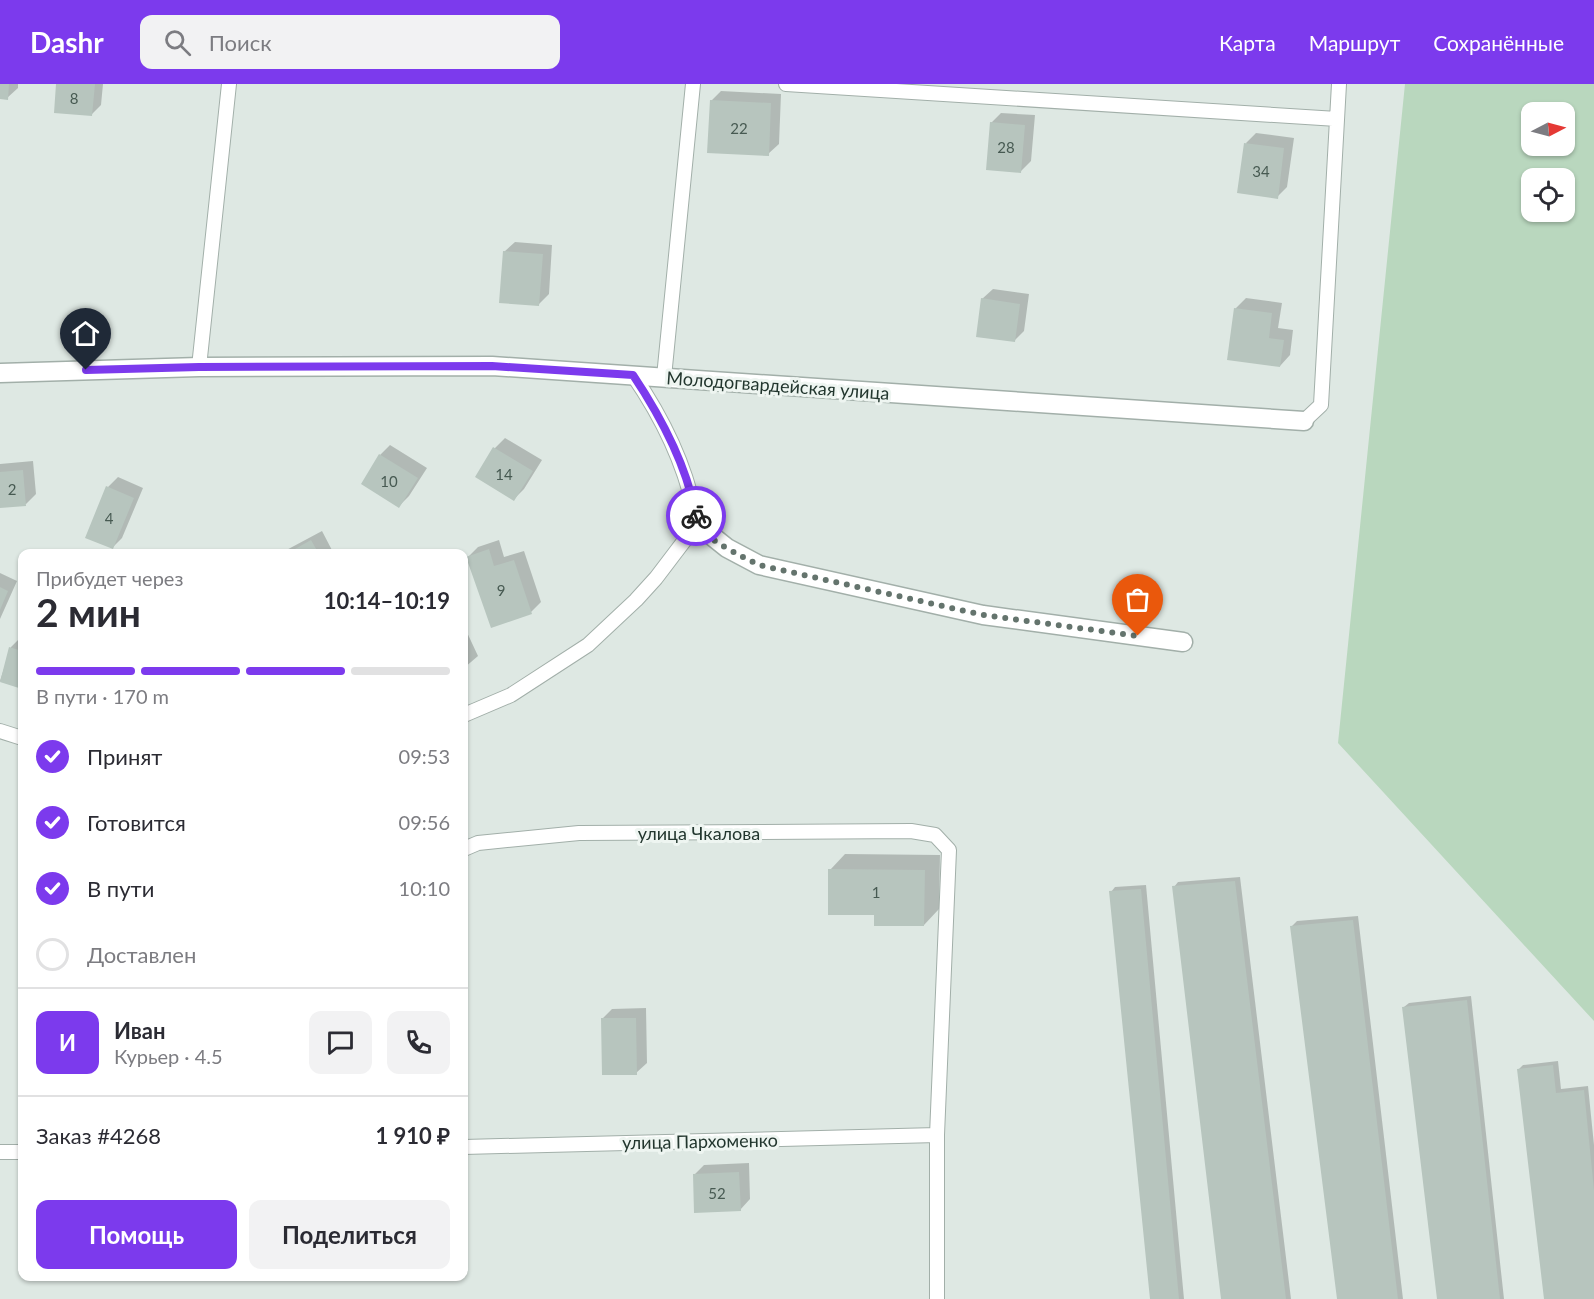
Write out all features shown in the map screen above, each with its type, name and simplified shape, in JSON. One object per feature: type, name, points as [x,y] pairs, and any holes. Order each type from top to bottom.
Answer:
[{"type":"street","name":"Молодогвардейская улица","points":[[0,374],[199,367],[492,366],[1304,421]]},
{"type":"street","points":[[697,524],[727,548],[759,565],[983,615],[1183,642]]},
{"type":"lane","points":[[199,367],[229,84]]},
{"type":"lane","points":[[664,377],[693,84]]},
{"type":"lane","points":[[786,84],[1337,119]]},
{"type":"lane","points":[[1304,421],[1321,405],[1339,84]]},
{"type":"lane","points":[[468,713],[511,694],[588,645],[656,578],[697,524],[689,489],[666,429],[633,375]]},
{"type":"lane","points":[[0,731],[18,737]]},
{"type":"lane","name":"улица Чкалова","points":[[468,847],[478,843],[579,833],[911,831],[935,835],[949,850],[937,1135]]},
{"type":"lane","points":[[937,1135],[937,1299]]},
{"type":"lane","name":"улица Пархоменко","points":[[468,1147],[937,1135]]},
{"type":"lane","points":[[0,1152],[18,1152]]},
{"type":"green space","points":[[1405,84],[1594,84],[1594,1021],[1338,743]]},
{"type":"building","points":[[0,84],[9,84],[8,100],[0,99]]},
{"type":"building","points":[[56,84],[95,84],[92,116],[54,113]]},
{"type":"building","points":[[710,100],[771,103],[769,156],[707,153]]},
{"type":"building","points":[[990,122],[1025,125],[1021,173],[986,170]]},
{"type":"building","points":[[1244,143],[1284,148],[1278,199],[1237,193]]},
{"type":"building","points":[[503,251],[543,254],[539,306],[499,303]]},
{"type":"building","points":[[981,298],[1020,304],[1015,342],[976,337]]},
{"type":"building","points":[[1234,308],[1272,313],[1269,338],[1284,340],[1280,367],[1227,360]]},
{"type":"building","points":[[493,447],[533,471],[514,501],[475,477]]},
{"type":"building","points":[[379,454],[418,478],[399,508],[361,484]]},
{"type":"building","points":[[23,470],[26,506],[0,508],[0,472]]},
{"type":"building","points":[[106,486],[134,498],[113,549],[85,538]]},
{"type":"building","points":[[311,540],[316,549],[295,549]]},
{"type":"building","points":[[489,549],[494,566],[514,560],[532,614],[491,628],[468,563],[468,556]]},
{"type":"building","points":[[0,587],[8,591],[0,610]]},
{"type":"building","points":[[9,647],[18,650],[18,688],[0,682]]},
{"type":"building","points":[[828,869],[925,870],[924,926],[874,926],[874,915],[828,915]]},
{"type":"building","points":[[1235,881],[1286,1299],[1221,1299],[1172,886]]},
{"type":"building","points":[[1141,889],[1179,1299],[1150,1299],[1109,891]]},
{"type":"building","points":[[1353,920],[1398,1299],[1337,1299],[1290,926]]},
{"type":"building","points":[[1467,1000],[1500,1299],[1437,1299],[1402,1007]]},
{"type":"building","points":[[601,1018],[636,1018],[637,1075],[602,1075]]},
{"type":"building","points":[[1553,1065],[1556,1093],[1584,1090],[1594,1190],[1594,1299],[1544,1299],[1517,1069]]},
{"type":"building","points":[[739,1172],[741,1211],[694,1213],[693,1174]]},
{"type":"way so far","points":[[696,516],[697,524],[713,538],[741,557],[759,565],[983,615],[1138,636]]},
{"type":"route","points":[[86,370],[199,367],[492,366],[633,375],[666,429],[689,489],[696,516]]}]
